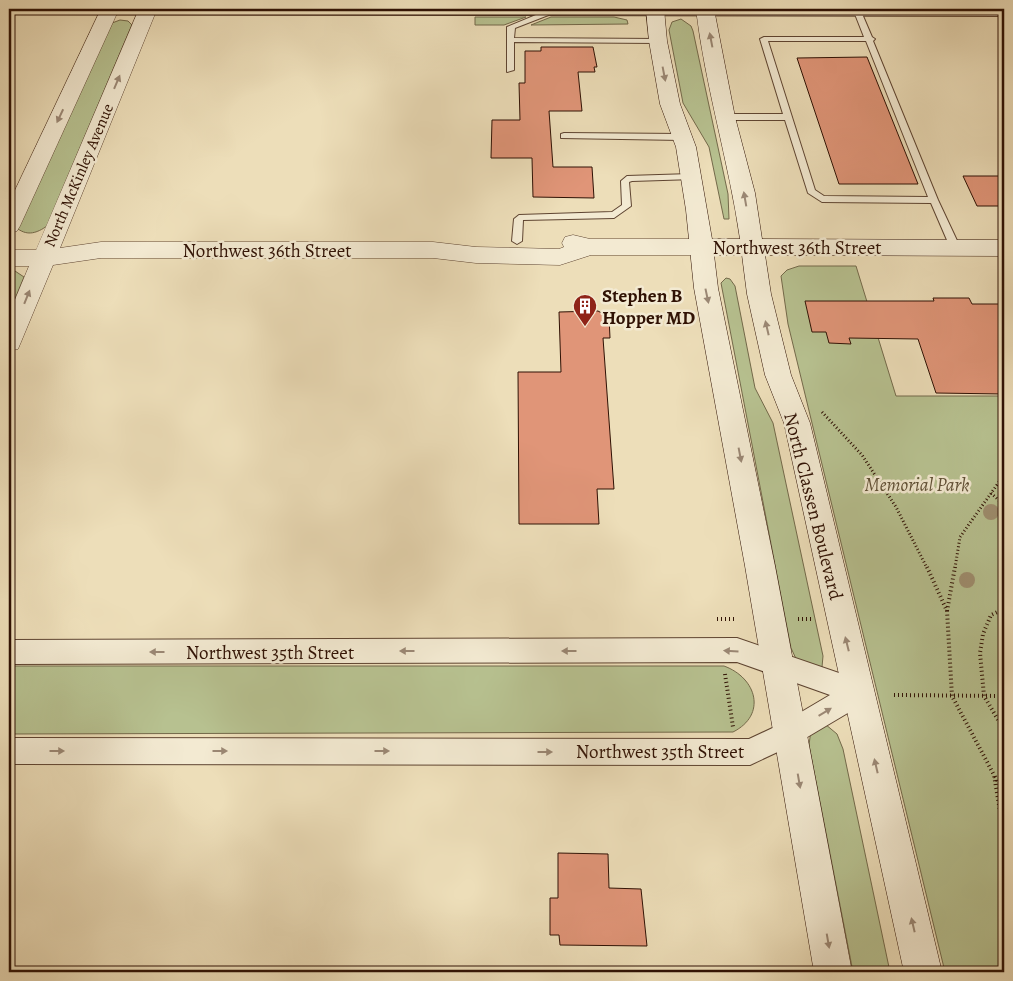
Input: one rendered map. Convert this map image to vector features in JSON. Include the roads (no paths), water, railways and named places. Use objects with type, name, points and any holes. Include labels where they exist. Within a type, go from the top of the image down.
[{"type":"main road","points":[[9,226],[110,10]]},
{"type":"main road","name":"North McKinley Avenue","points":[[9,342],[147,10]]},
{"type":"main road","points":[[656,10],[658,41],[670,104],[682,137],[691,177],[706,288],[727,388],[834,972]]},
{"type":"main road","name":"North Classen Boulevard","points":[[705,10],[726,118],[744,193],[760,294],[778,375],[797,423],[923,972]]},
{"type":"main road","name":"Northwest 36th Street","points":[[432,250],[474,243],[558,240],[590,247],[1004,248]]},
{"type":"main road","name":"Northwest 36th Street","points":[[9,242],[46,250],[432,250],[476,255],[560,258],[590,247]]},
{"type":"main road","name":"Northwest 36th Street","points":[[9,258],[46,250]]},
{"type":"street","points":[[9,10],[548,12],[858,10],[1004,12]]},
{"type":"street","name":"Northwest 35th Street","points":[[9,652],[737,650],[859,692]]},
{"type":"street","name":"Northwest 35th Street","points":[[9,750],[750,752],[790,733],[859,692]]},
{"type":"lane","points":[[858,10],[934,200],[955,247]]},
{"type":"lane","points":[[510,70],[511,27],[548,12]]},
{"type":"lane","points":[[871,39],[764,39],[811,191],[822,199],[934,200]]},
{"type":"lane","points":[[510,40],[658,41]]},
{"type":"lane","points":[[726,118],[788,117]]},
{"type":"lane","points":[[564,136],[682,137]]},
{"type":"lane","points":[[517,241],[518,219],[522,217],[614,215],[627,206],[626,182],[630,178],[691,177]]},
{"type":"place","name":"Stephen B Hopper MD","points":[[585,327]]},
{"type":"park label","name":"Memorial Park","points":[[917,484]]}]
